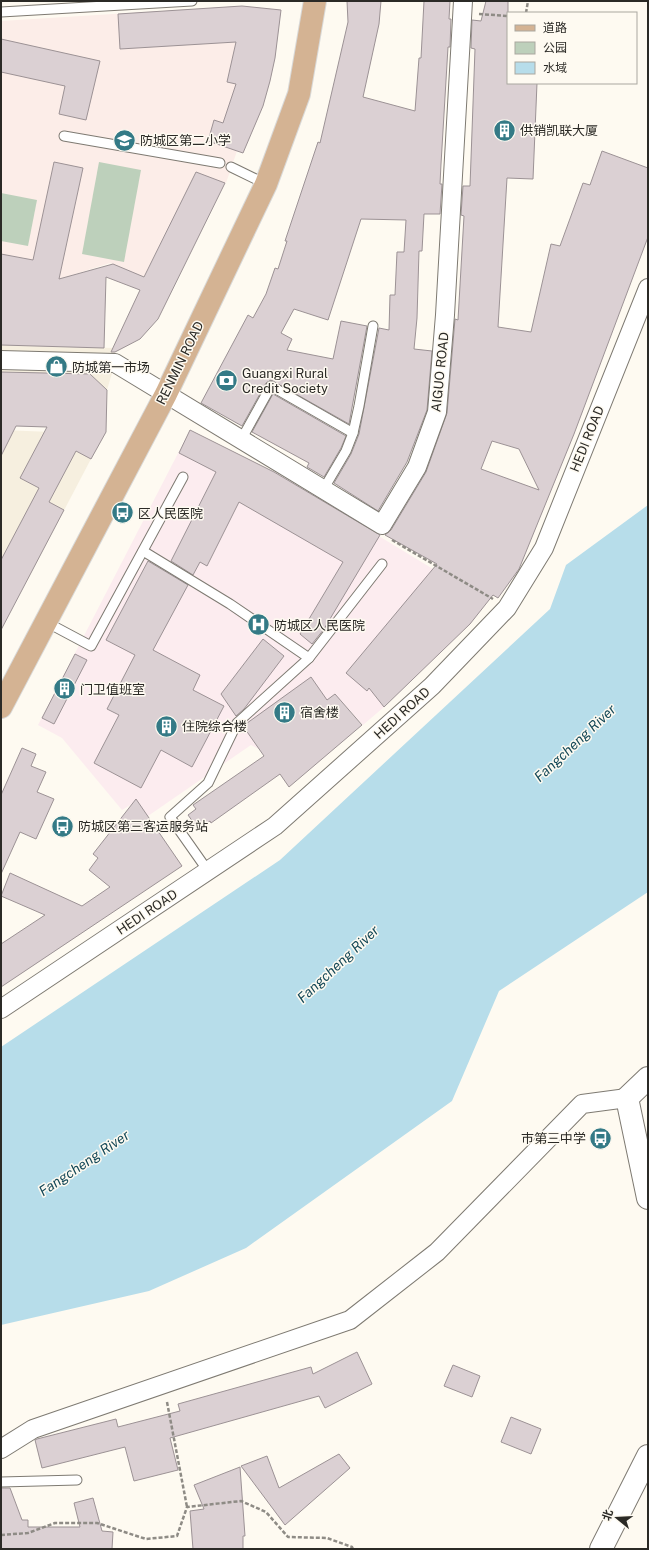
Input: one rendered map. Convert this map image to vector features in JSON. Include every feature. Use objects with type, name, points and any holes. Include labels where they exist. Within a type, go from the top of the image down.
[{"type":"main road","name":"RENMIN ROAD","points":[[2,701],[46,622],[166,394],[266,184],[299,94],[315,1]]},
{"type":"street","name":"AIGUO ROAD","points":[[382,526],[417,466],[437,412],[445,315],[462,7]]},
{"type":"street","name":"HEDI ROAD","points":[[1,1009],[275,826],[432,686],[507,608],[544,548],[648,288]]},
{"type":"street","points":[[1,360],[115,363],[382,526]]},
{"type":"street","points":[[1,1449],[33,1429],[350,1320],[437,1252],[582,1104],[627,1098],[648,1078]]},
{"type":"street","points":[[627,1098],[648,1198]]},
{"type":"street","points":[[601,1549],[648,1456]]},
{"type":"lane","points":[[1,12],[192,1]]},
{"type":"lane","points":[[64,136],[220,163]]},
{"type":"lane","points":[[231,167],[266,184]]},
{"type":"lane","points":[[323,490],[346,451],[353,433],[360,406],[373,326]]},
{"type":"lane","points":[[241,440],[271,386],[353,433]]},
{"type":"lane","points":[[46,622],[91,646],[183,477]]},
{"type":"lane","points":[[143,551],[230,604],[309,658]]},
{"type":"lane","points":[[208,871],[170,816],[208,783],[237,723],[309,658],[382,564]]},
{"type":"lane","points":[[1,1482],[77,1480]]},
{"type":"path","points":[[526,12],[528,1]]},
{"type":"path","points":[[462,7],[507,16]]},
{"type":"path","points":[[382,526],[382,535],[507,608]]},
{"type":"path","points":[[1,1535],[28,1533],[55,1523],[97,1523],[146,1540],[177,1536],[187,1507],[163,1384]]},
{"type":"path","points":[[187,1507],[241,1501],[266,1512],[288,1537],[327,1538],[353,1549]]},
{"type":"shaded area","name":"防城区第二小学","points":[[241,6],[281,10],[275,58],[263,106],[243,153],[237,151],[226,183],[196,173],[144,277],[110,263],[63,278],[62,288],[1,281],[1,21]]},
{"type":"shaded area","name":"防城第一市场","points":[[1,345],[115,348],[115,363],[107,390],[90,375],[1,372]]},
{"type":"shaded area","points":[[1,430],[104,434],[27,581],[1,567]]},
{"type":"shaded area","name":"防城区人民医院","points":[[190,430],[364,527],[433,569],[460,583],[372,691],[384,707],[363,725],[335,694],[263,751],[251,745],[148,816],[137,801],[122,810],[62,738],[38,725]]},
{"type":"green space","points":[[99,162],[141,170],[124,262],[82,254]]},
{"type":"green space","points":[[1,193],[37,200],[28,246],[1,241]]},
{"type":"water","name":"Fangcheng River","points":[[648,505],[648,892],[499,991],[452,1101],[246,1248],[149,1291],[1,1325],[1,1047],[280,860],[550,609],[566,565]]},
{"type":"building","points":[[347,1],[381,1],[379,24],[363,97],[415,111],[419,58],[421,58],[424,1],[450,1],[450,47],[448,47],[440,184],[442,184],[440,214],[424,214],[422,251],[419,251],[417,318],[414,349],[432,351],[427,410],[407,462],[378,511],[334,483],[351,454],[359,434],[379,328],[389,330],[390,295],[395,295],[397,252],[404,252],[406,220],[361,219],[328,320],[294,309],[281,333],[292,339],[287,350],[333,359],[341,321],[367,326],[349,424],[271,380],[266,383],[242,426],[201,403],[248,315],[253,318],[266,294],[275,268],[278,269],[287,241],[285,241],[318,142],[320,143],[348,22]]},
{"type":"building","points":[[486,1],[508,1],[507,84],[537,84],[533,179],[507,178],[498,327],[531,332],[551,244],[560,246],[583,183],[590,185],[602,151],[648,168],[648,237],[574,434],[519,569],[498,598],[493,595],[470,624],[384,707],[369,688],[367,691],[346,673],[437,564],[385,535],[391,530],[426,472],[447,413],[455,319],[458,320],[464,216],[461,215],[463,186],[470,186],[475,49],[471,48],[472,20],[481,21]],"holes":[[[492,441],[519,449],[539,490],[481,469]]]},
{"type":"building","points":[[242,6],[281,10],[275,58],[270,81],[263,106],[243,153],[208,141],[214,120],[223,123],[236,84],[227,82],[236,42],[120,49],[118,14]]},
{"type":"building","points":[[1,39],[100,61],[86,120],[59,114],[65,86],[1,72]]},
{"type":"building","points":[[54,162],[83,168],[59,279],[113,264],[144,277],[196,172],[225,183],[158,319],[140,339],[115,352],[111,352],[140,290],[106,277],[104,348],[1,345],[1,254],[33,260]]},
{"type":"building","points":[[1,372],[90,374],[107,390],[106,432],[91,459],[76,451],[49,502],[64,510],[1,630],[1,560],[39,488],[20,478],[47,427],[16,426],[1,456]]},
{"type":"building","points":[[273,394],[346,436],[341,448],[324,477],[307,467],[309,463],[252,432]]},
{"type":"building","points":[[190,430],[274,472],[380,535],[324,629],[312,644],[300,634],[343,562],[239,502],[207,566],[200,562],[193,575],[171,561],[216,472],[179,453]]},
{"type":"building","name":"住院综合楼","points":[[148,561],[188,585],[153,650],[200,675],[193,690],[224,706],[192,767],[161,750],[141,788],[94,763],[119,715],[107,709],[135,655],[106,640]]},
{"type":"building","points":[[263,639],[284,656],[244,709],[236,716],[221,694]]},
{"type":"building","name":"门卫值班室","points":[[75,654],[87,660],[54,724],[42,718]]},
{"type":"building","points":[[311,677],[327,700],[335,694],[362,725],[289,787],[280,774],[211,823],[210,821],[198,829],[188,815],[196,809],[193,805],[264,756],[243,726]]},
{"type":"building","points":[[22,748],[36,754],[31,766],[46,772],[37,792],[54,799],[36,839],[20,832],[1,874],[1,795]]},
{"type":"building","points":[[136,799],[182,866],[1,987],[1,944],[45,915],[1,896],[10,873],[82,906],[110,887],[89,870],[98,858],[93,854]]},
{"type":"building","points":[[357,1352],[372,1384],[325,1408],[319,1396],[170,1438],[178,1470],[134,1481],[125,1447],[42,1468],[35,1440],[37,1439],[116,1419],[118,1427],[180,1411],[178,1404],[311,1367],[313,1374]]},
{"type":"building","points":[[453,1365],[480,1376],[472,1397],[444,1386]]},
{"type":"building","points":[[511,1417],[541,1429],[531,1454],[501,1442]]},
{"type":"building","points":[[339,1454],[350,1468],[285,1525],[241,1466],[267,1456],[279,1488]]},
{"type":"building","points":[[240,1467],[245,1536],[243,1536],[243,1549],[193,1549],[190,1511],[204,1509],[194,1485]]},
{"type":"building","points":[[1,1488],[10,1488],[22,1520],[28,1520],[28,1527],[80,1527],[74,1503],[93,1498],[102,1531],[113,1532],[112,1549],[1,1549]]},
{"type":"place","name":"供销凯联大厦","points":[[504,130]]},
{"type":"place","name":"防城区第二小学","points":[[125,140]]},
{"type":"place","name":"防城第一市场","points":[[57,367]]},
{"type":"place","name":"Guangxi Rural Credit Society","points":[[226,380]]},
{"type":"place","name":"区人民医院","points":[[122,513]]},
{"type":"place","name":"防城区人民医院","points":[[258,625]]},
{"type":"place","name":"门卫值班室","points":[[64,689]]},
{"type":"place","name":"宿舍楼","points":[[284,712]]},
{"type":"place","name":"住院综合楼","points":[[166,726]]},
{"type":"place","name":"防城区第三客运服务站","points":[[63,826]]},
{"type":"place","name":"巿第三中学","points":[[601,1138]]}]
